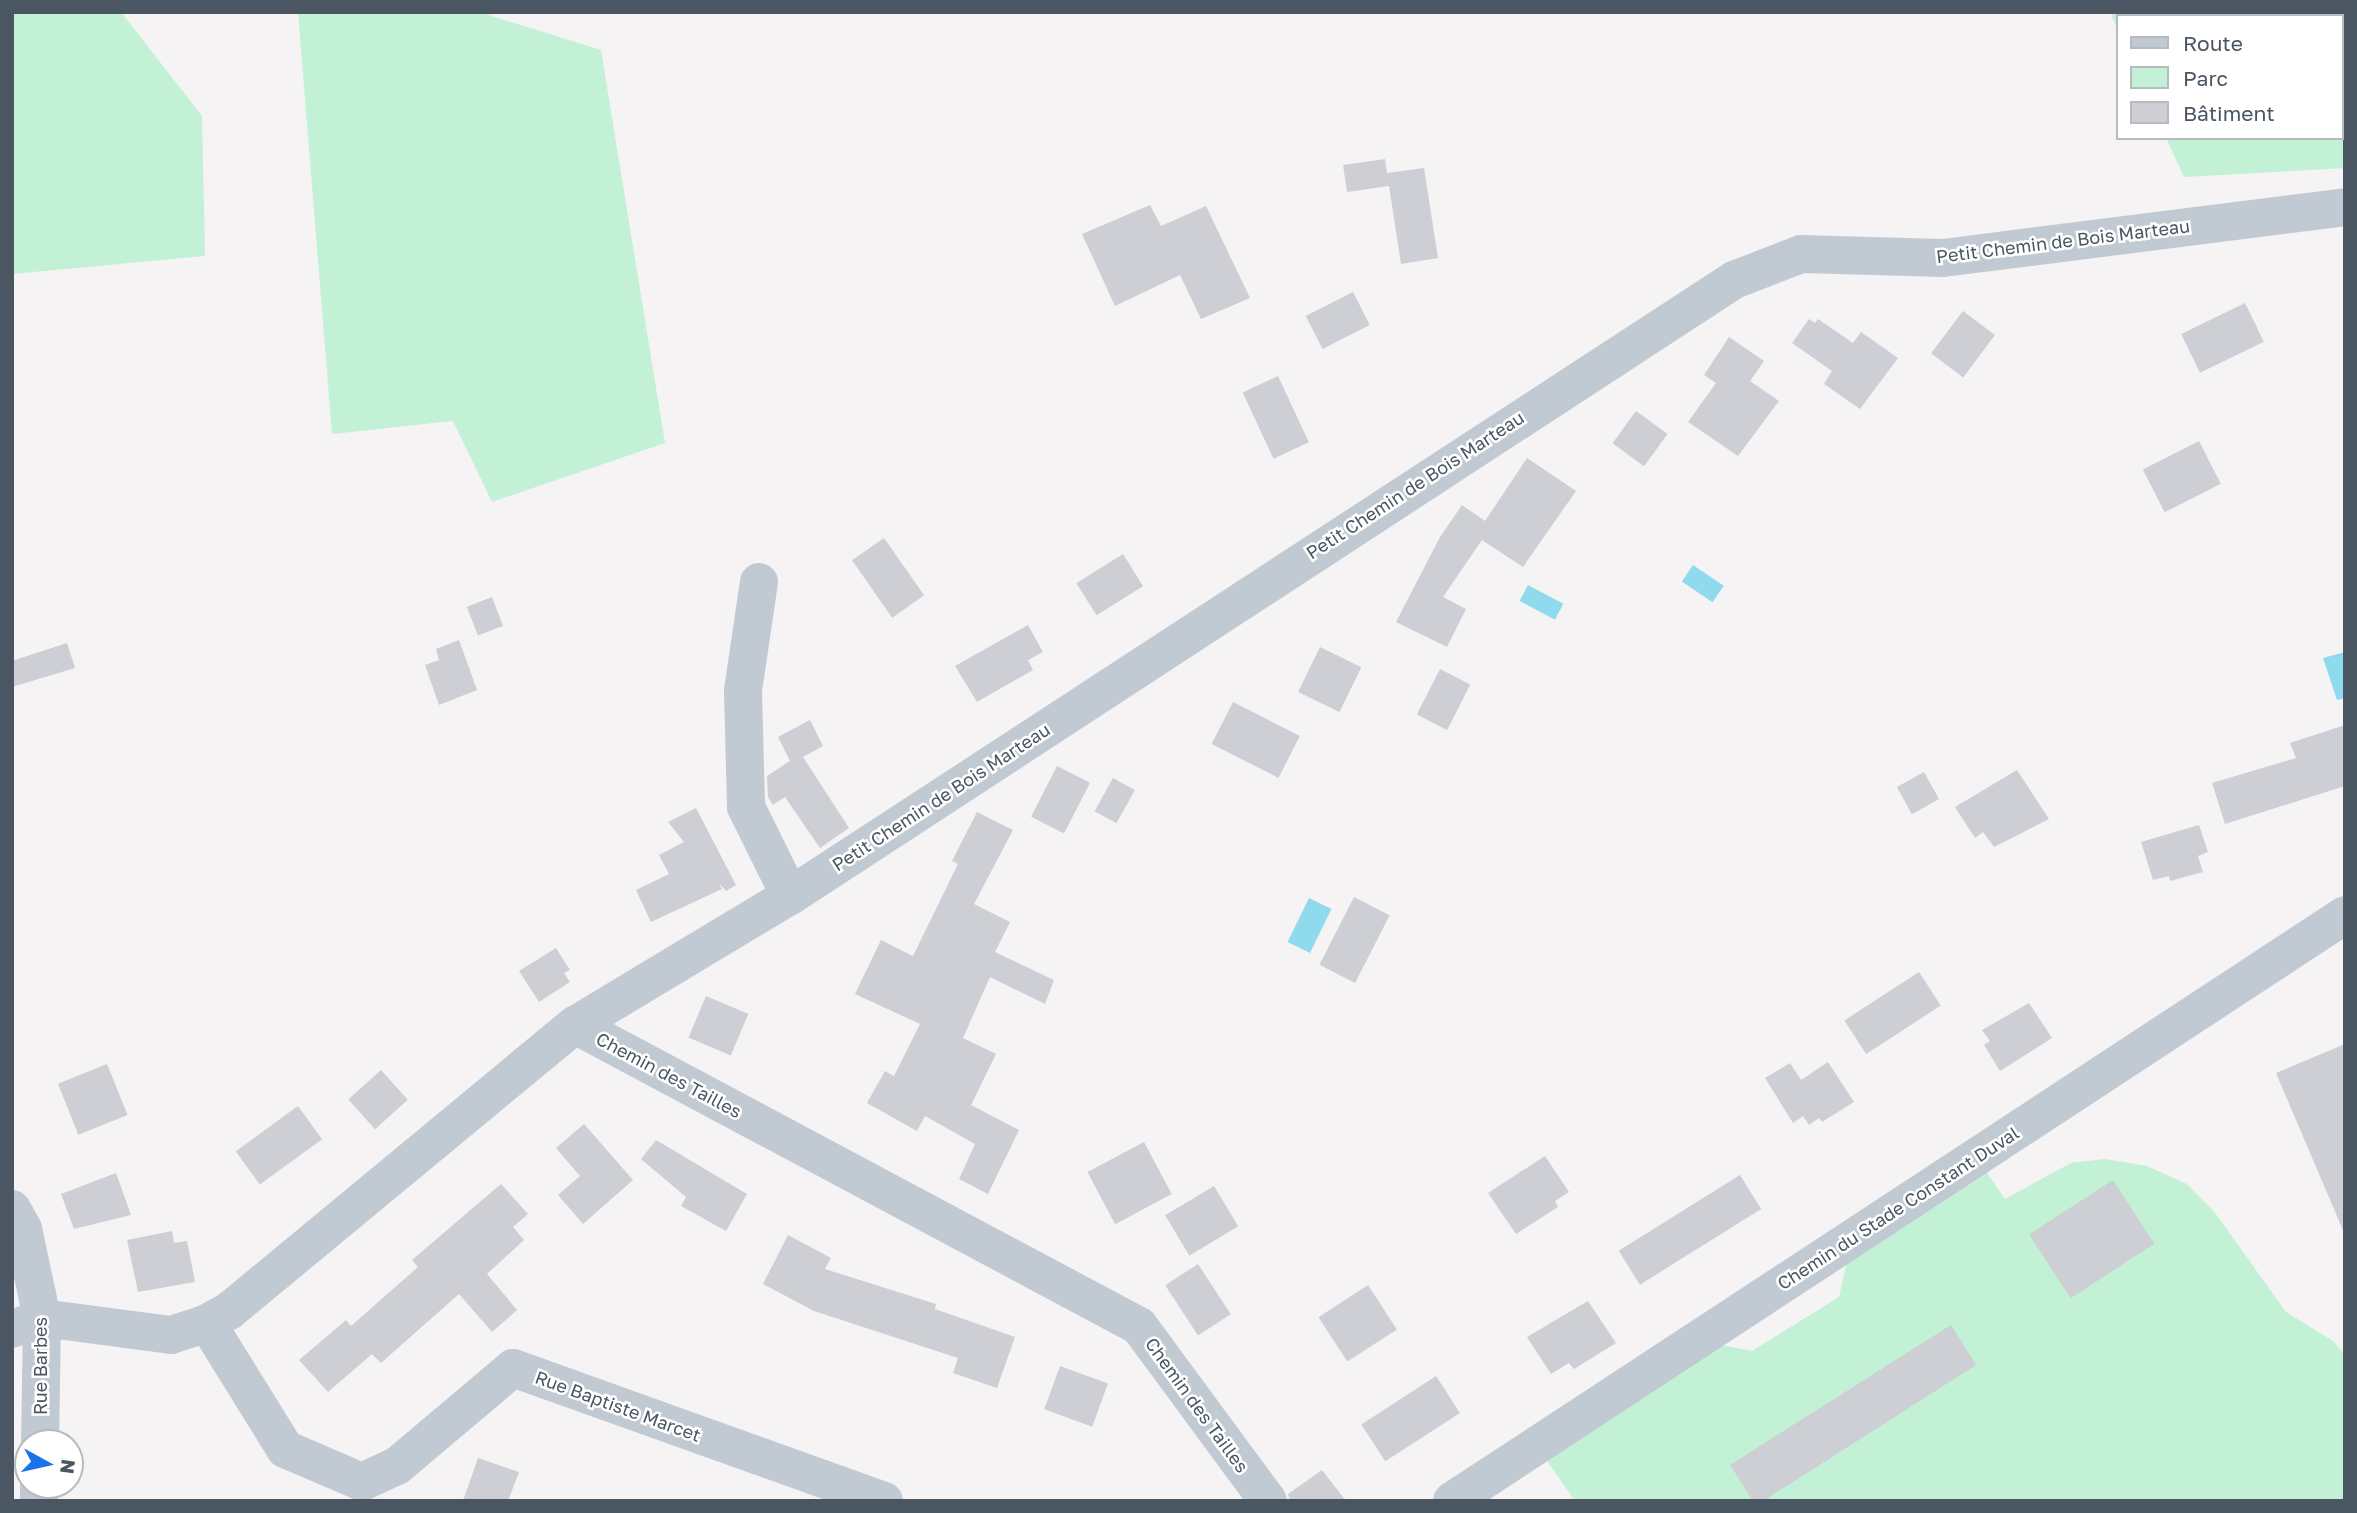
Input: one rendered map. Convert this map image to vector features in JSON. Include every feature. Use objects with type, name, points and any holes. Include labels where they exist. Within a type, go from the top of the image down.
[{"type":"street","name":"Petit Chemin de Bois Marteau","points":[[575,1025],[790,896],[1734,280],[1801,254],[1943,258],[2345,207]]},
{"type":"street","points":[[760,582],[743,691],[746,807],[790,896]]},
{"type":"street","name":"Chemin du Stade Constant Duval","points":[[1452,1501],[2345,915]]},
{"type":"street","name":"Chemin des Tailles","points":[[27,1323],[171,1335],[207,1323],[229,1311],[575,1025],[1139,1326],[1261,1497]]},
{"type":"street","name":"Rue Barbes","points":[[12,1209],[23,1229],[27,1323],[38,1429]]},
{"type":"street","name":"Rue Baptiste Marcet","points":[[207,1323],[285,1449],[362,1482],[397,1466],[513,1368],[884,1501]]},
{"type":"green space","points":[[12,12],[121,12],[202,116],[205,256],[12,274]]},
{"type":"green space","points":[[298,12],[479,12],[601,50],[665,443],[492,502],[453,421],[332,434]]},
{"type":"green space","points":[[2110,12],[2345,12],[2345,168],[2184,177],[2167,140],[2343,140],[2343,14],[2116,14],[2116,26]]},
{"type":"green space","points":[[2105,1159],[2147,1166],[2187,1184],[2216,1214],[2286,1312],[2333,1341],[2345,1355],[2345,1501],[1575,1501],[1541,1452],[1710,1343],[1752,1351],[1839,1297],[1848,1257],[1985,1170],[2005,1199],[2071,1163]]},
{"type":"water","points":[[1693,565],[1724,586],[1712,602],[1682,582]]},
{"type":"water","points":[[1528,585],[1563,604],[1555,620],[1520,601]]},
{"type":"water","points":[[2345,652],[2345,698],[2337,700],[2323,658]]},
{"type":"water","points":[[1309,898],[1331,909],[1310,953],[1288,942]]},
{"type":"building","points":[[1385,159],[1387,173],[1424,168],[1438,258],[1401,264],[1389,186],[1347,192],[1343,165]]},
{"type":"building","points":[[1150,205],[1161,226],[1206,206],[1250,298],[1201,319],[1180,275],[1115,306],[1082,234]]},
{"type":"building","points":[[1353,292],[1370,325],[1323,349],[1306,316]]},
{"type":"building","points":[[2245,303],[2264,342],[2200,373],[2181,334]]},
{"type":"building","points":[[1963,311],[1995,335],[1963,377],[1931,353]]},
{"type":"building","points":[[1809,319],[1815,323],[1818,319],[1853,343],[1861,332],[1898,358],[1860,409],[1824,384],[1832,371],[1792,343]]},
{"type":"building","points":[[1729,337],[1764,361],[1750,381],[1779,401],[1738,456],[1688,422],[1716,383],[1704,375]]},
{"type":"building","points":[[1278,376],[1309,442],[1274,459],[1243,392]]},
{"type":"building","points":[[1636,411],[1668,434],[1644,466],[1612,443]]},
{"type":"building","points":[[2199,441],[2221,484],[2165,512],[2143,470]]},
{"type":"building","points":[[1527,458],[1576,491],[1523,567],[1482,540],[1443,597],[1466,609],[1447,647],[1396,622],[1440,537],[1462,505],[1485,521]]},
{"type":"building","points":[[884,538],[924,595],[892,618],[852,560]]},
{"type":"building","points":[[1123,554],[1143,586],[1096,615],[1076,583]]},
{"type":"building","points":[[492,597],[503,626],[478,636],[467,607]]},
{"type":"building","points":[[1028,625],[1043,652],[1028,660],[1033,670],[977,702],[955,666]]},
{"type":"building","points":[[459,640],[477,690],[439,705],[425,665],[439,660],[436,649]]},
{"type":"building","points":[[67,643],[75,668],[12,687],[12,661]]},
{"type":"building","points":[[1320,647],[1361,667],[1339,712],[1298,692]]},
{"type":"building","points":[[1440,669],[1470,684],[1447,730],[1417,714]]},
{"type":"building","points":[[1233,702],[1300,736],[1278,778],[1212,744]]},
{"type":"building","points":[[810,720],[823,746],[803,757],[849,828],[820,848],[785,797],[773,805],[768,797],[767,776],[790,761],[778,737]]},
{"type":"building","points":[[2345,725],[2345,786],[2225,824],[2212,783],[2296,758],[2290,743]]},
{"type":"building","points":[[1057,766],[1090,783],[1064,834],[1031,817]]},
{"type":"building","points":[[2017,770],[2049,819],[1994,847],[1983,832],[1975,838],[1955,807]]},
{"type":"building","points":[[1924,772],[1939,799],[1912,814],[1897,787]]},
{"type":"building","points":[[1113,778],[1135,790],[1116,823],[1095,811]]},
{"type":"building","points":[[696,808],[736,885],[726,891],[719,883],[722,889],[651,922],[636,890],[669,874],[659,855],[684,842],[668,822]]},
{"type":"building","points":[[977,812],[1013,830],[974,904],[1010,922],[995,952],[1054,980],[1045,1004],[990,977],[963,1038],[996,1054],[971,1105],[1019,1130],[988,1194],[959,1179],[975,1144],[925,1116],[917,1131],[867,1103],[885,1071],[894,1076],[920,1024],[855,994],[881,940],[913,956],[958,864],[952,861]]},
{"type":"building","points":[[2199,825],[2208,852],[2198,856],[2203,872],[2170,881],[2169,876],[2153,880],[2141,842]]},
{"type":"building","points":[[1354,897],[1390,915],[1355,983],[1319,965]]},
{"type":"building","points":[[556,948],[570,970],[564,973],[570,982],[539,1002],[519,971]]},
{"type":"building","points":[[1919,972],[1941,1006],[1866,1054],[1844,1020]]},
{"type":"building","points":[[706,996],[748,1014],[731,1055],[688,1037]]},
{"type":"building","points":[[2029,1003],[2052,1038],[2000,1071],[1984,1045],[1990,1041],[1982,1030]]},
{"type":"building","points":[[2345,1044],[2345,1235],[2276,1073]]},
{"type":"building","points":[[1828,1062],[1854,1102],[1822,1122],[1819,1118],[1809,1125],[1803,1116],[1793,1123],[1765,1078],[1790,1063],[1801,1080]]},
{"type":"building","points":[[107,1064],[128,1115],[78,1135],[58,1084]]},
{"type":"building","points":[[381,1070],[408,1100],[375,1129],[348,1099]]},
{"type":"building","points":[[298,1106],[322,1139],[260,1184],[236,1151]]},
{"type":"building","points":[[584,1124],[633,1180],[583,1224],[558,1195],[580,1176],[556,1148]]},
{"type":"building","points":[[656,1140],[747,1194],[726,1231],[681,1206],[686,1197],[641,1159]]},
{"type":"building","points":[[1144,1142],[1172,1194],[1115,1224],[1087,1172]]},
{"type":"building","points":[[1545,1156],[1569,1192],[1555,1201],[1558,1207],[1516,1234],[1488,1193]]},
{"type":"building","points":[[116,1173],[131,1215],[74,1229],[61,1194]]},
{"type":"building","points":[[1740,1175],[1761,1209],[1640,1285],[1619,1251]]},
{"type":"building","points":[[2113,1180],[2154,1244],[2071,1298],[2029,1234]]},
{"type":"building","points":[[501,1184],[528,1214],[513,1227],[524,1240],[487,1274],[517,1310],[492,1332],[459,1294],[381,1363],[372,1354],[328,1392],[299,1360],[346,1320],[351,1326],[418,1267],[412,1260]]},
{"type":"building","points":[[1214,1186],[1238,1226],[1189,1256],[1165,1215]]},
{"type":"building","points":[[172,1231],[174,1243],[187,1241],[195,1282],[138,1292],[127,1240]]},
{"type":"building","points":[[788,1235],[831,1258],[825,1269],[936,1304],[935,1309],[1015,1337],[997,1388],[953,1373],[958,1358],[814,1311],[763,1284]]},
{"type":"building","points":[[1198,1264],[1231,1314],[1198,1336],[1165,1285]]},
{"type":"building","points":[[1368,1285],[1397,1329],[1347,1362],[1319,1317]]},
{"type":"building","points":[[1588,1301],[1616,1343],[1574,1369],[1569,1363],[1551,1374],[1527,1337]]},
{"type":"building","points":[[1951,1325],[1976,1365],[1763,1501],[1753,1501],[1730,1465]]},
{"type":"building","points":[[1060,1366],[1108,1383],[1092,1427],[1044,1409]]},
{"type":"building","points":[[1436,1376],[1460,1413],[1385,1461],[1361,1424]]},
{"type":"building","points":[[478,1458],[519,1472],[508,1501],[463,1501]]},
{"type":"building","points":[[1322,1470],[1346,1501],[1290,1501],[1288,1494]]}]
